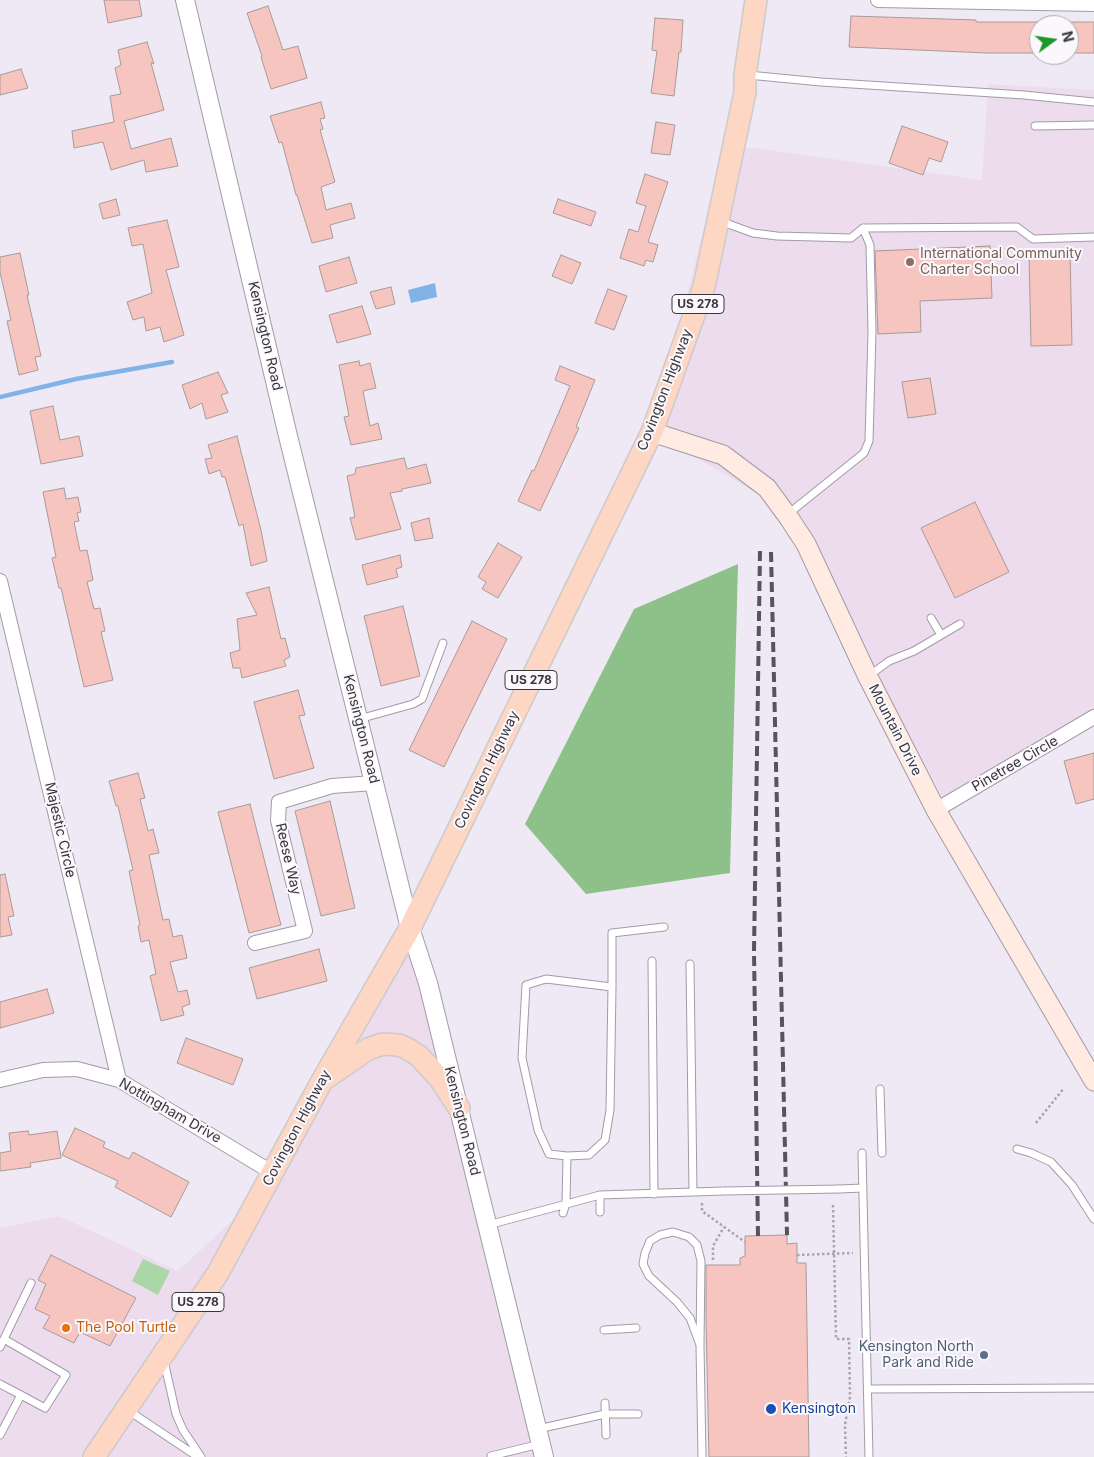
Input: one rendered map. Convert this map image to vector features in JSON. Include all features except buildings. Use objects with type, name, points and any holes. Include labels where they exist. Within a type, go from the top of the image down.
[{"type":"main road","name":"Covington Highway","points":[[94,1457],[218,1273],[322,1081],[410,928],[652,432],[704,287],[745,92],[745,75],[756,0]]},
{"type":"main road","name":"Mountain Drive","points":[[652,432],[723,455],[767,488],[787,515],[806,544],[868,677],[936,810],[1094,1081]]},
{"type":"main road","points":[[322,1081],[368,1050],[382,1044],[399,1045],[419,1056],[440,1079],[459,1108]]},
{"type":"street","name":"Kensington Road","points":[[185,0],[288,436],[410,928],[428,983],[540,1443]]},
{"type":"street","points":[[878,0],[1094,4]]},
{"type":"street","name":"Majestic Circle","points":[[0,581],[119,1080]]},
{"type":"street","name":"Pinetree Circle","points":[[936,810],[1094,717]]},
{"type":"street","name":"Reese Way","points":[[255,943],[305,931],[278,820],[279,802],[332,786],[374,783]]},
{"type":"street","name":"Nottingham Drive","points":[[0,1080],[42,1070],[76,1069],[119,1080],[273,1173]]},
{"type":"lane","points":[[745,75],[821,82],[1024,94],[1094,102]]},
{"type":"lane","points":[[1035,126],[1094,125]]},
{"type":"lane","points":[[718,220],[753,233],[777,236],[851,238],[863,228],[1017,227],[1033,239],[1094,237]]},
{"type":"lane","points":[[787,515],[864,453],[868,442],[871,360],[870,245],[863,228]]},
{"type":"lane","points":[[931,618],[941,635]]},
{"type":"lane","points":[[868,677],[889,661],[914,651],[960,624]]},
{"type":"lane","points":[[359,720],[412,704],[422,699],[443,643]]},
{"type":"lane","points":[[612,988],[546,979],[526,985],[522,1058],[538,1130],[549,1154],[568,1156],[590,1155],[605,1140],[610,1110],[612,988],[612,933],[664,927]]},
{"type":"lane","points":[[652,962],[654,1194]]},
{"type":"lane","points":[[690,964],[692,1192]]},
{"type":"lane","points":[[880,1088],[882,1153]]},
{"type":"lane","points":[[1017,1149],[1051,1162],[1072,1185],[1094,1220]]},
{"type":"lane","points":[[862,1153],[869,1457]]},
{"type":"lane","points":[[563,1213],[566,1202],[568,1156]]},
{"type":"lane","points":[[488,1225],[566,1202],[600,1195],[863,1188]]},
{"type":"lane","points":[[600,1195],[600,1212]]},
{"type":"lane","points":[[700,1345],[690,1318],[678,1302],[649,1276],[644,1264],[645,1252],[650,1241],[660,1235],[673,1232],[689,1237],[697,1245],[701,1261],[702,1457]]},
{"type":"lane","points":[[0,1384],[46,1408],[66,1374],[2,1343],[31,1283]]},
{"type":"lane","points":[[604,1330],[636,1328]]},
{"type":"lane","points":[[162,1355],[176,1414],[182,1430],[199,1457]]},
{"type":"lane","points":[[868,1389],[1094,1388]]},
{"type":"lane","points":[[0,1435],[21,1396]]},
{"type":"lane","points":[[605,1403],[606,1435]]},
{"type":"lane","points":[[126,1409],[199,1457]]},
{"type":"lane","points":[[491,1456],[540,1443],[606,1414],[638,1414]]},
{"type":"path","points":[[1036,1123],[1064,1088]]},
{"type":"path","points":[[702,1192],[702,1211],[745,1242]]},
{"type":"path","points":[[833,1205],[836,1339],[849,1339],[850,1397],[845,1425],[846,1457]]},
{"type":"path","points":[[713,1265],[713,1246],[724,1227]]},
{"type":"path","points":[[797,1255],[864,1253]]},
{"type":"shaded area","points":[[988,84],[1094,90],[1094,719],[949,809],[787,511],[652,432],[724,149],[754,148],[982,180]]},
{"type":"shaded area","points":[[410,928],[551,1457],[0,1457],[0,1228],[59,1216],[178,1271],[279,1177]]},
{"type":"green space","points":[[738,564],[730,873],[586,894],[525,824],[634,609]]},
{"type":"green space","points":[[143,1259],[170,1271],[158,1295],[132,1281]]},
{"type":"water","points":[[435,283],[437,297],[411,303],[408,290]]},
{"type":"waterway","points":[[0,397],[76,379],[172,362]]},
{"type":"railway","points":[[758,1236],[754,951],[760,551]]},
{"type":"railway","points":[[771,552],[787,1235]]},
{"type":"place","name":"International Community Charter School","points":[[910,262]]},
{"type":"place","name":"The Pool Turtle","points":[[66,1328]]},
{"type":"place","name":"Kensington North Park and Ride","points":[[984,1355]]},
{"type":"place","name":"Kensington","points":[[771,1409]]}]
